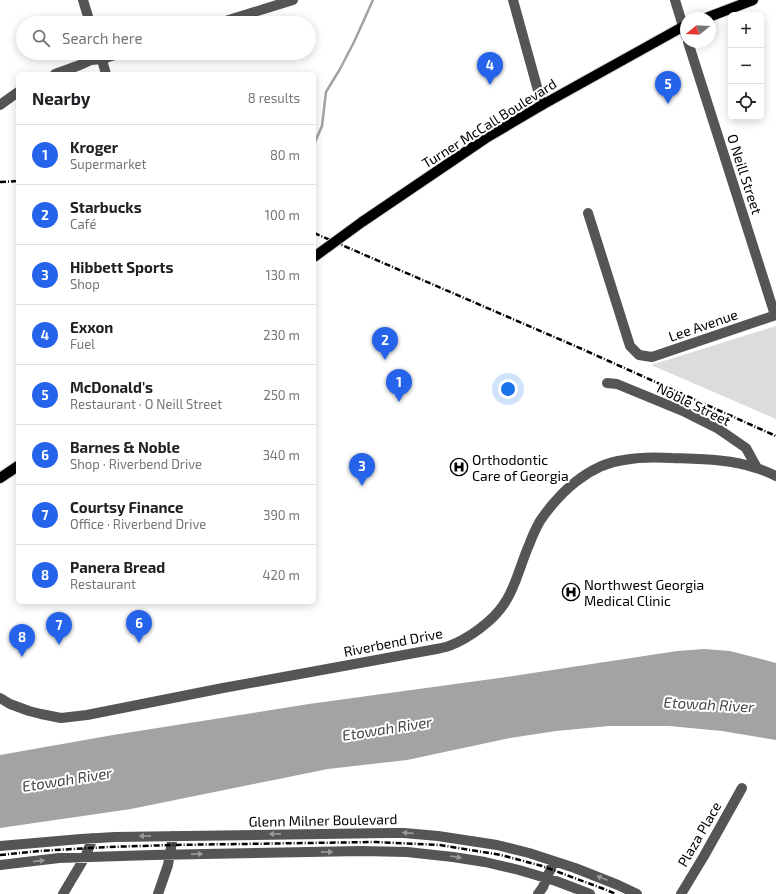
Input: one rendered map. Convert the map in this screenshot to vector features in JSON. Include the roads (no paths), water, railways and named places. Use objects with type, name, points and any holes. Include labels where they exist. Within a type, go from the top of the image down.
[{"type":"main road","points":[[716,14],[753,0]]},
{"type":"main road","name":"Turner McCall Boulevard","points":[[316,256],[362,222],[486,138],[542,105],[680,32]]},
{"type":"main road","points":[[0,478],[16,467]]},
{"type":"street","points":[[83,0],[88,16]]},
{"type":"street","points":[[242,16],[293,0]]},
{"type":"street","points":[[513,0],[542,105]]},
{"type":"street","points":[[675,0],[680,14]]},
{"type":"street","name":"O Neill Street","points":[[690,48],[776,315]]},
{"type":"street","points":[[61,72],[91,60]]},
{"type":"street","points":[[102,60],[105,72]]},
{"type":"street","points":[[0,105],[16,93]]},
{"type":"street","name":"Lee Avenue","points":[[588,213],[630,346],[639,355],[652,357],[776,315]]},
{"type":"street","name":"Noble Street","points":[[607,383],[617,384],[685,412],[717,428],[746,448],[757,468]]},
{"type":"street","name":"Riverbend Drive","points":[[0,698],[10,704],[28,711],[61,718],[87,715],[449,646],[466,638],[488,622],[504,604],[516,582],[528,547],[540,522],[561,494],[576,481],[592,471],[607,464],[623,460],[664,457],[732,462],[757,468],[776,476]]},
{"type":"street","name":"Plaza Place","points":[[681,894],[742,788]]},
{"type":"street","name":"Glenn Milner Boulevard","points":[[0,846],[93,838],[404,833],[438,836],[497,845],[529,853],[589,873],[637,894]]},
{"type":"street","points":[[158,894],[168,865],[173,836]]},
{"type":"street","points":[[62,894],[85,857],[93,838]]},
{"type":"street","points":[[0,865],[59,858],[170,854],[362,851],[407,852],[453,856],[485,862],[547,878],[590,894]]},
{"type":"street","points":[[538,894],[554,861]]},
{"type":"water","name":"Etowah River","points":[[704,649],[730,651],[776,663],[776,740],[722,731],[669,726],[609,726],[556,731],[510,738],[407,760],[328,769],[131,809],[0,828],[0,755],[113,735],[309,704],[513,676],[677,651]]},
{"type":"waterway","points":[[316,140],[322,126],[326,92],[354,42],[373,0]]},
{"type":"railway","points":[[0,182],[16,181]]},
{"type":"railway","points":[[316,234],[582,349],[776,436]]},
{"type":"railway","points":[[0,855],[39,851],[172,845],[376,842],[440,845],[501,855],[542,866],[616,894]]},
{"type":"place","name":"Exxon","points":[[490,85]]},
{"type":"place","name":"McDonald's","points":[[668,104]]},
{"type":"place","name":"Starbucks","points":[[385,360]]},
{"type":"place","name":"Kroger","points":[[399,402]]},
{"type":"place","name":"Orthodontic Care of Georgia","points":[[459,467]]},
{"type":"place","name":"Hibbett Sports","points":[[362,486]]},
{"type":"place","name":"Northwest Georgia Medical Clinic","points":[[571,592]]},
{"type":"place","name":"Barnes & Noble","points":[[139,643]]},
{"type":"place","name":"Courtsy Finance","points":[[59,645]]},
{"type":"place","name":"Panera Bread","points":[[22,657]]}]
